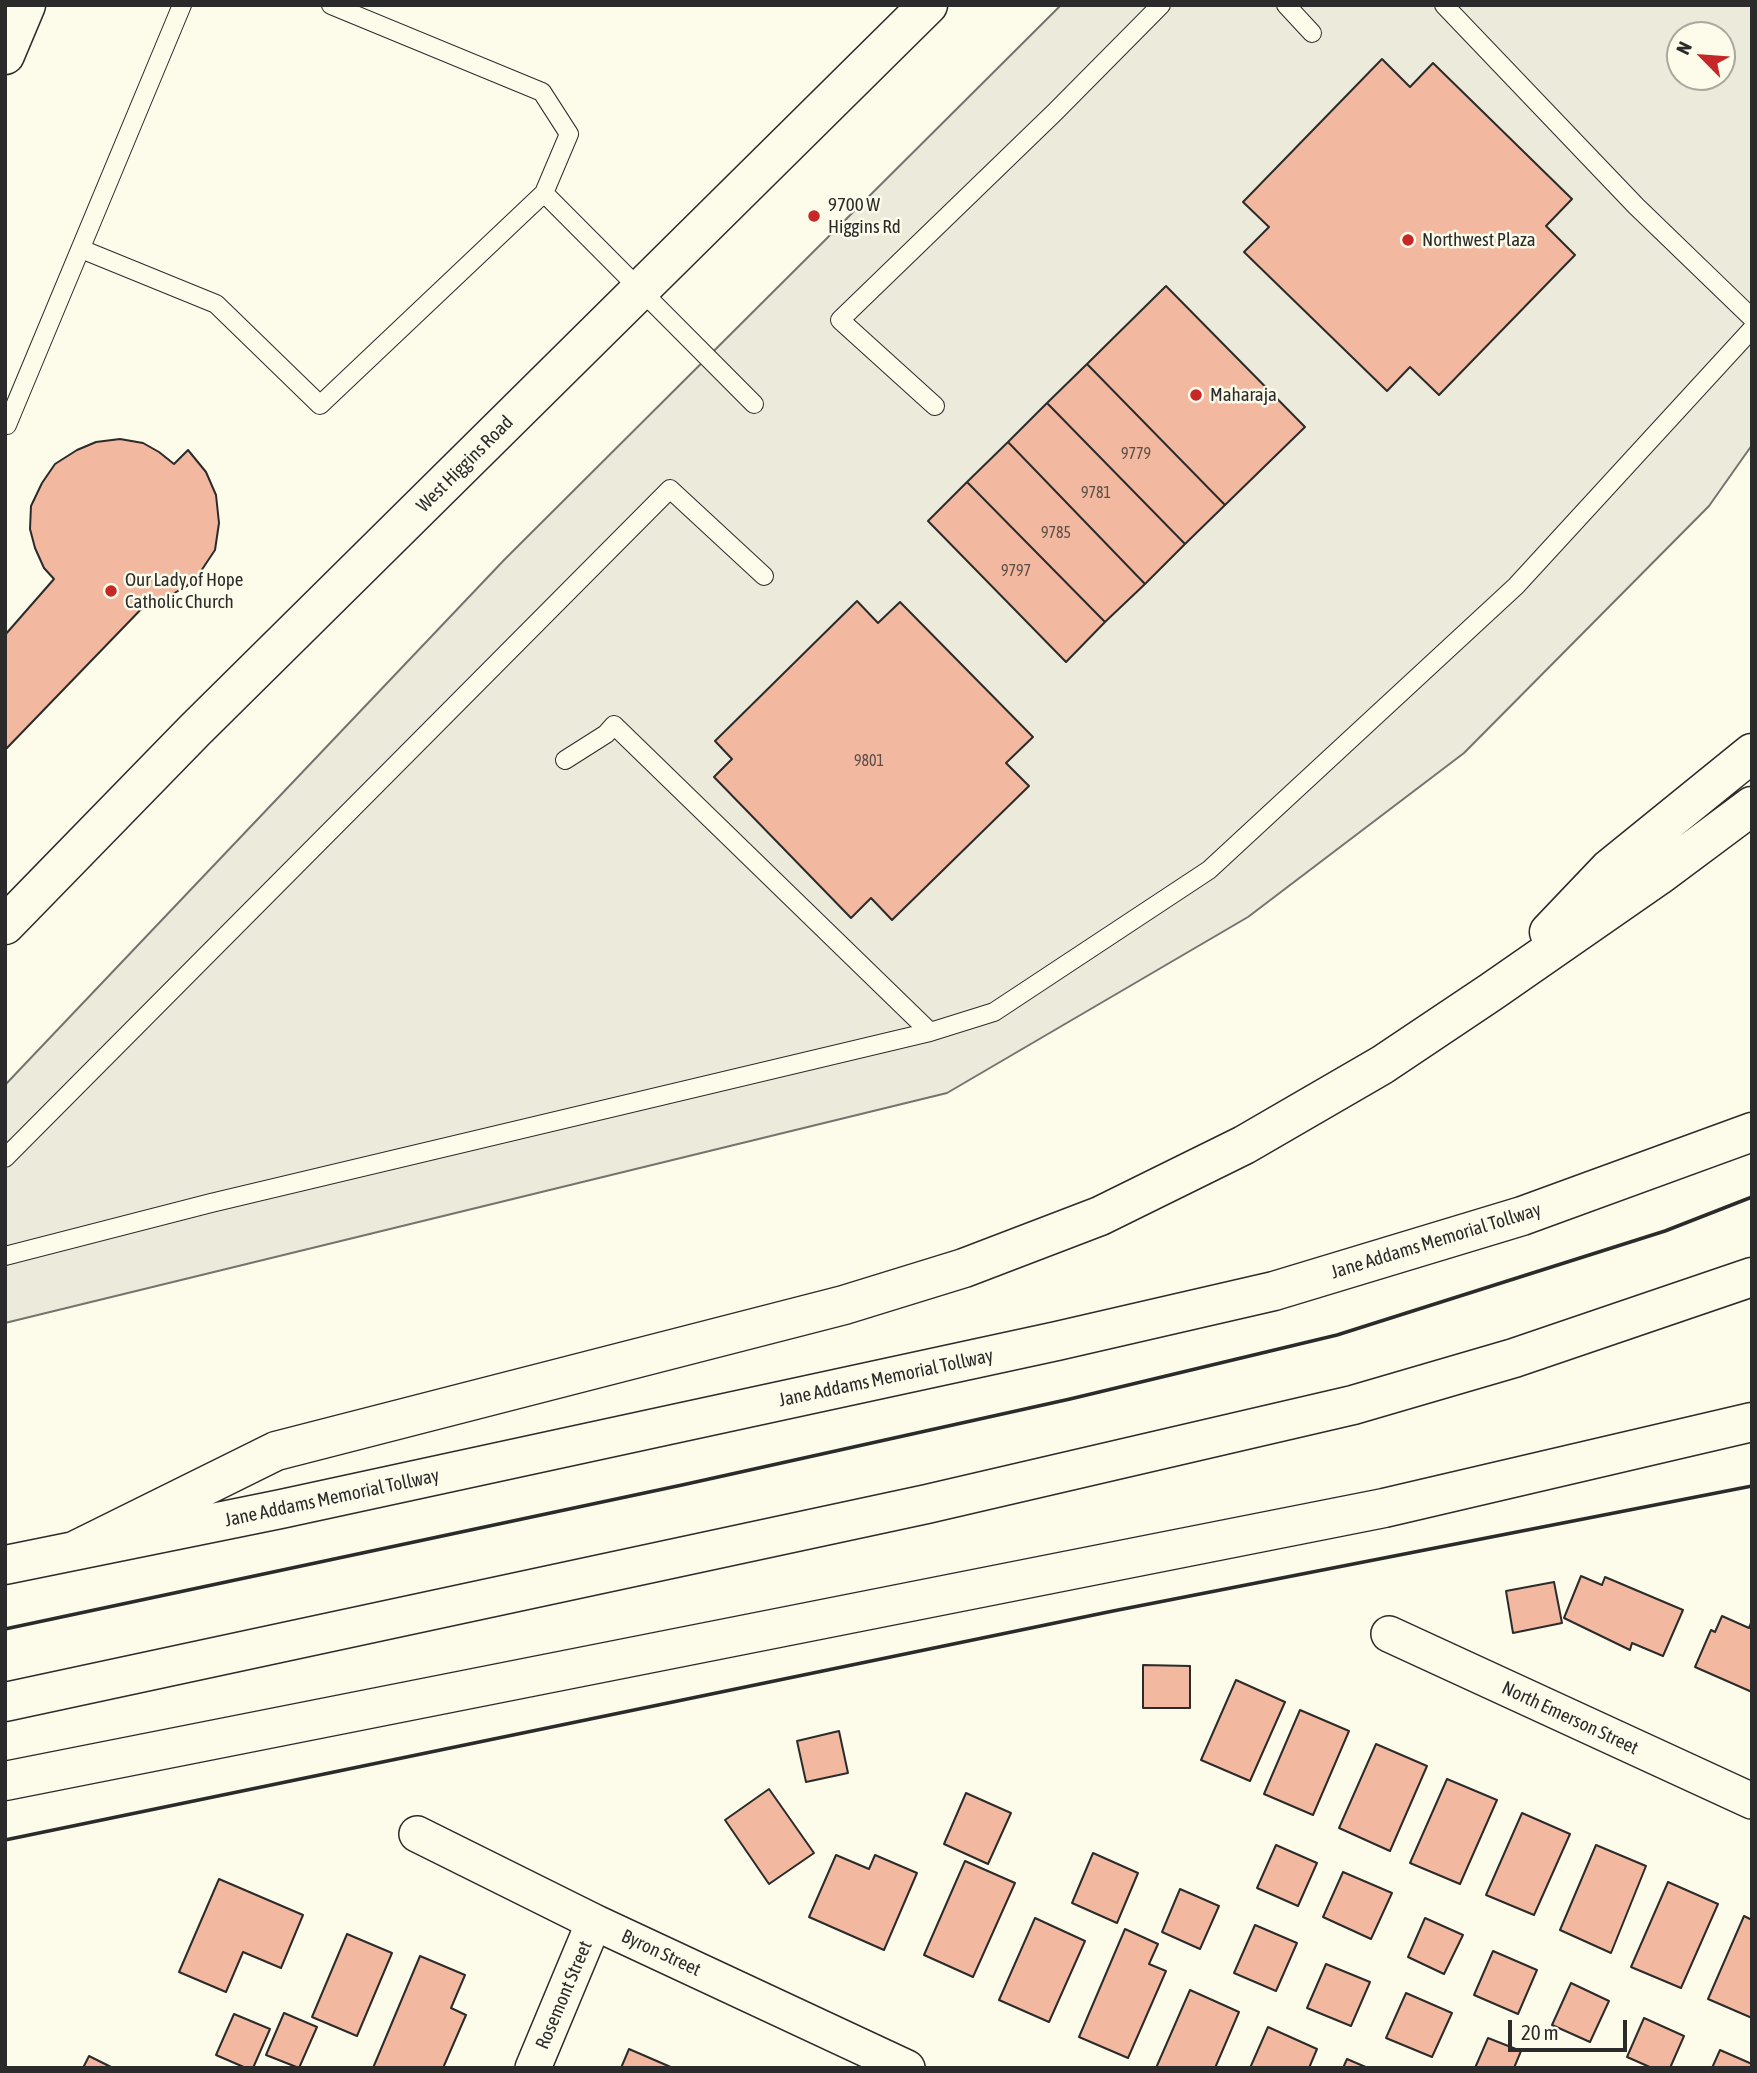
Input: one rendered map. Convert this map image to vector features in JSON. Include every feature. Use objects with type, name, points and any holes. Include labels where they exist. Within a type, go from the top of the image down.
[{"type":"main road","points":[[5,55],[26,5]]},
{"type":"main road","name":"West Higgins Road","points":[[5,925],[195,730],[928,5]]},
{"type":"main road","points":[[1491,992],[1609,869],[1752,753]]},
{"type":"main road","points":[[74,1551],[276,1451],[844,1305],[964,1268],[1100,1216],[1244,1145],[1382,1065],[1658,876],[1752,806]]},
{"type":"main road","name":"Jane Addams Memorial Tollway","points":[[5,1565],[431,1477],[1274,1291],[1522,1216],[1752,1132]]},
{"type":"main road","points":[[5,1702],[927,1504],[1353,1405],[1514,1358],[1752,1277]]},
{"type":"main road","points":[[5,1781],[1384,1508],[1752,1422]]},
{"type":"street","name":"North Emerson Street","points":[[1389,1634],[1752,1801]]},
{"type":"street","name":"Byron Street","points":[[417,1834],[594,1922],[907,2068]]},
{"type":"street","name":"Rosemont Street","points":[[533,2068],[594,1922]]},
{"type":"lane","points":[[5,425],[182,5]]},
{"type":"lane","points":[[80,249],[216,304],[320,405],[544,193],[569,134],[541,92],[331,5]]},
{"type":"lane","points":[[935,406],[840,320],[1036,131],[1161,5]]},
{"type":"lane","points":[[1286,5],[1312,33]]},
{"type":"lane","points":[[1444,5],[1636,206],[1752,318]]},
{"type":"lane","points":[[544,193],[754,404]]},
{"type":"lane","points":[[5,1256],[211,1203],[930,1032],[994,1012],[1209,870],[1516,586],[1752,329]]},
{"type":"lane","points":[[5,1158],[670,489],[764,576]]},
{"type":"lane","points":[[565,760],[606,734],[614,725],[930,1032]]},
{"type":"shaded area","points":[[1061,5],[1752,5],[1752,445],[1709,506],[1464,753],[1248,917],[947,1093],[5,1323],[5,1085],[505,559]]},
{"type":"building","name":"Northwest Plaza","points":[[1382,59],[1410,87],[1433,63],[1572,199],[1546,226],[1575,255],[1439,395],[1410,367],[1387,391],[1244,252],[1269,227],[1243,202]]},
{"type":"building","name":"Maharaja","points":[[1166,286],[1305,427],[1225,505],[1087,364]]},
{"type":"building","points":[[1087,364],[1225,505],[1185,544],[1047,403]]},
{"type":"building","points":[[1047,403],[1185,544],[1145,584],[1008,442]]},
{"type":"building","name":"Our Lady of Hope Catholic Church","points":[[120,439],[143,443],[174,464],[188,450],[206,472],[216,495],[219,523],[215,550],[187,586],[169,596],[149,601],[5,750],[5,635],[54,579],[44,568],[35,548],[30,529],[31,506],[55,464],[96,442]]},
{"type":"building","points":[[1008,442],[1145,584],[1105,622],[967,482]]},
{"type":"building","points":[[967,482],[1105,622],[1066,662],[928,521]]},
{"type":"building","points":[[857,601],[878,623],[900,602],[1033,737],[1006,763],[1029,786],[892,920],[871,898],[851,918],[714,777],[732,759],[715,741]]},
{"type":"building","points":[[1581,1576],[1602,1585],[1605,1577],[1683,1610],[1663,1656],[1632,1643],[1630,1650],[1564,1618]]},
{"type":"building","points":[[1554,1582],[1562,1623],[1513,1633],[1506,1591]]},
{"type":"building","points":[[1722,1616],[1749,1628],[1752,1620],[1752,1692],[1695,1667],[1711,1630],[1715,1632]]},
{"type":"building","points":[[1143,1665],[1190,1666],[1190,1708],[1143,1708]]},
{"type":"building","points":[[1236,1680],[1285,1702],[1250,1781],[1201,1760]]},
{"type":"building","points":[[1300,1710],[1349,1731],[1313,1815],[1264,1794]]},
{"type":"building","points":[[839,1731],[848,1773],[806,1782],[797,1741]]},
{"type":"building","points":[[1376,1744],[1427,1766],[1390,1851],[1339,1828]]},
{"type":"building","points":[[1447,1779],[1497,1800],[1460,1884],[1410,1863]]},
{"type":"building","points":[[769,1789],[814,1853],[769,1884],[725,1820]]},
{"type":"building","points":[[966,1793],[1011,1813],[988,1864],[944,1844]]},
{"type":"building","points":[[1522,1813],[1570,1834],[1534,1915],[1486,1895]]},
{"type":"building","points":[[1276,1845],[1317,1863],[1298,1906],[1257,1888]]},
{"type":"building","points":[[1596,1845],[1646,1866],[1611,1953],[1560,1930]]},
{"type":"building","points":[[1093,1853],[1138,1873],[1117,1923],[1072,1903]]},
{"type":"building","points":[[836,1855],[869,1869],[875,1855],[917,1873],[884,1950],[809,1917]]},
{"type":"building","points":[[965,1861],[1015,1883],[973,1977],[924,1955]]},
{"type":"building","points":[[1343,1872],[1392,1893],[1371,1939],[1323,1917]]},
{"type":"building","points":[[219,1879],[303,1915],[281,1968],[243,1952],[226,1992],[179,1972]]},
{"type":"building","points":[[1668,1882],[1718,1904],[1681,1988],[1631,1967]]},
{"type":"building","points":[[1180,1889],[1219,1906],[1200,1949],[1162,1932]]},
{"type":"building","points":[[1744,1916],[1752,1920],[1752,2018],[1708,1999]]},
{"type":"building","points":[[1035,1918],[1085,1941],[1049,2022],[999,2000]]},
{"type":"building","points":[[1425,1918],[1463,1935],[1444,1974],[1408,1957]]},
{"type":"building","points":[[1255,1925],[1297,1943],[1276,1991],[1234,1973]]},
{"type":"building","points":[[1125,1929],[1158,1944],[1149,1964],[1166,1971],[1128,2058],[1079,2037]]},
{"type":"building","points":[[347,1934],[392,1953],[357,2036],[312,2017]]},
{"type":"building","points":[[1493,1951],[1537,1970],[1518,2014],[1474,1995]]},
{"type":"building","points":[[420,1956],[465,1975],[451,2008],[466,2015],[443,2068],[373,2068]]},
{"type":"building","points":[[1326,1964],[1370,1982],[1351,2026],[1307,2008]]},
{"type":"building","points":[[1571,1983],[1609,2001],[1590,2042],[1552,2025]]},
{"type":"building","points":[[1190,1990],[1239,2012],[1215,2068],[1156,2068]]},
{"type":"building","points":[[1406,1993],[1452,2013],[1432,2057],[1386,2038]]},
{"type":"building","points":[[284,2013],[317,2027],[299,2068],[266,2055]]},
{"type":"building","points":[[234,2014],[270,2029],[253,2068],[246,2068],[216,2055]]},
{"type":"building","points":[[1644,2018],[1684,2036],[1670,2068],[1652,2068],[1627,2057]]},
{"type":"building","points":[[1268,2027],[1317,2049],[1309,2068],[1250,2068]]},
{"type":"building","points":[[1488,2038],[1521,2051],[1514,2068],[1475,2068]]},
{"type":"building","points":[[629,2049],[673,2068],[621,2068]]},
{"type":"building","points":[[1720,2050],[1752,2064],[1752,2068],[1712,2068]]},
{"type":"building","points":[[89,2056],[113,2068],[83,2068]]},
{"type":"building","points":[[1347,2059],[1368,2068],[1343,2068]]},
{"type":"wall","points":[[5,1629],[682,1485],[1070,1399],[1337,1335],[1665,1231],[1752,1197]]},
{"type":"wall","points":[[5,1840],[1113,1611],[1752,1486]]},
{"type":"place","name":"9700 W Higgins Rd","points":[[814,216]]},
{"type":"place","name":"Northwest Plaza","points":[[1408,240]]},
{"type":"place","name":"Maharaja","points":[[1196,395]]},
{"type":"place","name":"Our Lady of Hope Catholic Church","points":[[111,591]]}]
